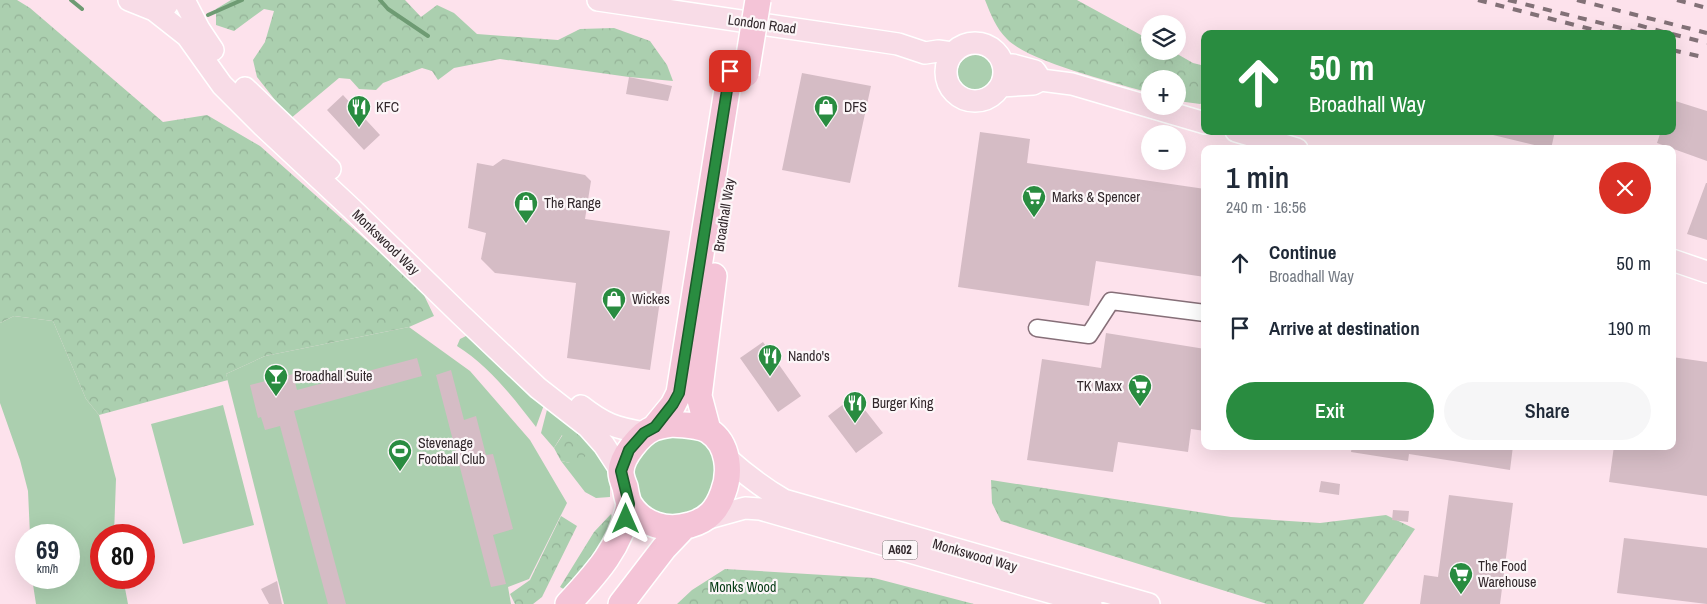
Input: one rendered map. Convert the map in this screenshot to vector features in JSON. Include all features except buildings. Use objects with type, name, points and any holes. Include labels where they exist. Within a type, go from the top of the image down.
[{"type":"highway","name":"Broadhall Way","points":[[708,430],[699,396],[738,73],[742,0]]},
{"type":"highway","name":"Broadhall Way","points":[[650,430],[673,404],[679,393],[738,73],[758,0]]},
{"type":"highway","points":[[568,604],[586,585],[619,538],[629,504],[621,471],[629,450],[650,430],[672,424],[708,430],[715,437],[728,458],[726,487],[718,505],[709,518],[684,527],[664,528],[650,523],[639,516],[629,504]]},
{"type":"highway","points":[[621,604],[664,548],[684,527]]},
{"type":"main road","name":"Monkswood Way","points":[[129,0],[164,5],[222,85],[538,388],[588,427],[604,445],[621,471]]},
{"type":"main road","name":"Monkswood Way","points":[[184,0],[199,29],[216,55],[237,80],[546,378],[600,421],[620,429],[650,430]]},
{"type":"main road","name":"London Road","points":[[598,0],[898,44],[925,53],[938,51],[952,54]]},
{"type":"main road","points":[[971,43],[981,43],[989,46],[997,52],[1003,65],[1004,71],[1001,86],[989,98],[977,102],[956,94],[949,86],[946,77],[946,69],[952,54],[961,46],[971,43]]},
{"type":"main road","points":[[925,53],[946,77]]},
{"type":"main road","points":[[1003,65],[1013,65],[1035,71],[1041,80]]},
{"type":"main road","points":[[1001,86],[1033,84],[1041,80],[1072,84],[1201,121]]},
{"type":"main road","points":[[1250,135],[1283,145]]},
{"type":"main road","points":[[1676,261],[1707,272]]},
{"type":"main road","name":"Monkswood Way","points":[[728,458],[755,482],[784,500],[1149,604]]},
{"type":"main road","name":"Monkswood Way","points":[[709,518],[745,508],[760,509],[1091,604]]},
{"type":"street","points":[[1036,328],[1089,335],[1111,301],[1201,312]]},
{"type":"green space","points":[[0,0],[17,0],[30,8],[163,122],[207,115],[260,146],[421,289],[434,316],[409,327],[265,356],[226,374],[228,380],[99,415],[86,399],[53,321],[14,316],[0,323]]},
{"type":"green space","points":[[231,0],[405,0],[421,17],[437,5],[454,13],[477,34],[558,40],[580,29],[614,28],[650,41],[667,65],[673,81],[629,77],[500,59],[454,68],[438,80],[432,71],[422,68],[383,83],[376,90],[359,89],[350,79],[339,78],[290,119],[257,77],[253,60],[265,42],[274,11],[264,9],[234,31],[216,25],[216,9]]},
{"type":"green space","points":[[985,0],[1077,0],[1141,35],[1141,60],[1186,59],[1201,65],[1201,104],[1186,102],[1186,70],[1141,70],[1141,90],[1074,71],[1034,56],[1018,48],[1000,30]]},
{"type":"green space","points":[[976,55],[990,60],[995,74],[990,88],[976,93],[962,88],[957,74],[962,60]]},
{"type":"green space","points":[[14,316],[53,321],[86,399],[99,415],[116,479],[114,524],[90,524],[90,589],[125,589],[128,604],[36,604],[34,589],[80,589],[80,524],[30,524],[28,491],[20,460],[0,403],[0,323]]},
{"type":"green space","name":"Stevenage Football Club","points":[[409,327],[470,371],[530,440],[567,503],[529,579],[508,587],[511,604],[284,604],[226,374],[265,356]]},
{"type":"green space","points":[[466,336],[472,337],[545,402],[536,427],[490,373],[457,346],[460,339]]},
{"type":"green space","points":[[549,402],[600,449],[610,479],[610,497],[596,498],[585,492],[561,461],[570,463],[562,435],[554,448],[541,433]]},
{"type":"green space","points":[[223,405],[254,525],[183,544],[151,424]]},
{"type":"green space","points":[[577,432],[586,440],[589,452],[580,462],[570,463],[561,461],[554,448],[562,436]]},
{"type":"green space","points":[[686,434],[698,440],[712,453],[717,465],[718,475],[706,506],[674,520],[642,505],[631,471],[650,440]]},
{"type":"green space","points":[[991,480],[1231,517],[1320,523],[1386,515],[1415,529],[1363,604],[1267,604],[1001,521],[992,503]]},
{"type":"green space","points":[[611,514],[615,524],[569,592],[560,587],[594,532]]},
{"type":"green space","points":[[561,516],[577,526],[542,597],[533,604],[515,604],[510,594],[530,580]]},
{"type":"green space","name":"Monks Wood","points":[[725,569],[874,578],[974,604],[677,604],[692,590]]},
{"type":"waterway","points":[[71,0],[82,9]]},
{"type":"waterway","points":[[208,15],[242,0]]},
{"type":"waterway","points":[[380,0],[388,9],[428,36]]},
{"type":"railway","points":[[1478,0],[1594,30]]},
{"type":"railway","points":[[1508,0],[1629,30]]},
{"type":"railway","points":[[1577,0],[1707,33]]},
{"type":"railway","points":[[1677,0],[1707,8]]},
{"type":"railway","points":[[1638,25],[1656,30]]},
{"type":"railway","points":[[1676,35],[1707,43]]},
{"type":"railway","points":[[1676,51],[1707,58]]},
{"type":"place","name":"KFC","points":[[359,128]]},
{"type":"place","name":"DFS","points":[[826,128]]},
{"type":"place","name":"Marks & Spencer","points":[[1034,218]]},
{"type":"place","name":"The Range","points":[[526,224]]},
{"type":"place","name":"Wickes","points":[[614,320]]},
{"type":"place","name":"Nando's","points":[[770,377]]},
{"type":"place","name":"Broadhall Suite","points":[[276,397]]},
{"type":"place","name":"TK Maxx","points":[[1140,407]]},
{"type":"place","name":"Burger King","points":[[855,424]]},
{"type":"place","name":"Stevenage Football Club","points":[[400,472]]},
{"type":"place","name":"The Food Warehouse","points":[[1461,595]]},
{"type":"route","points":[[626,519],[629,504],[621,471],[629,450],[644,433],[655,427],[679,393],[730,71]]}]
